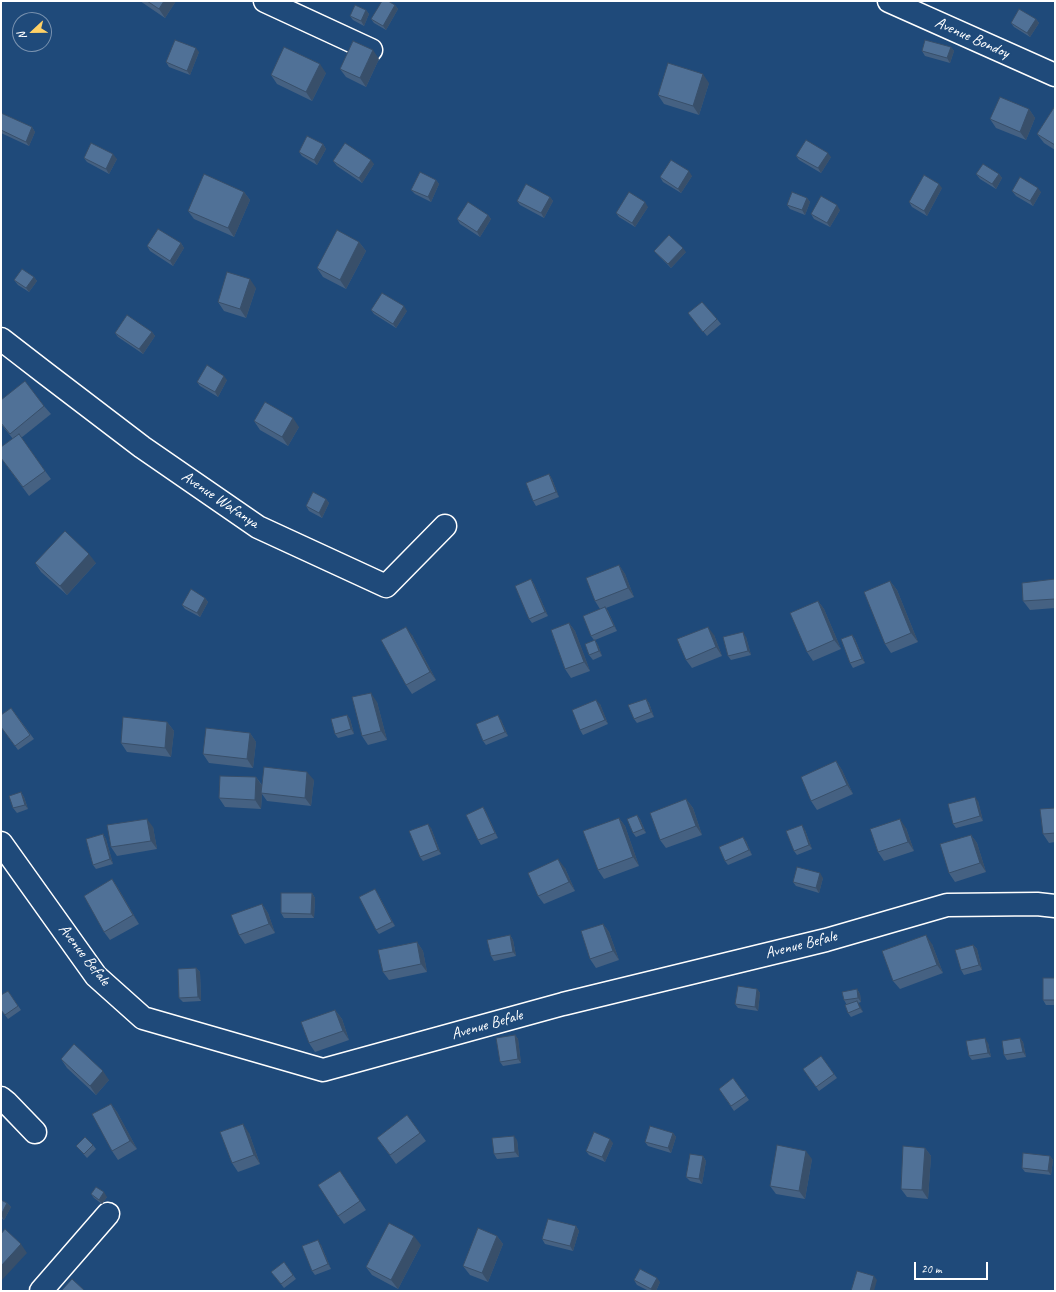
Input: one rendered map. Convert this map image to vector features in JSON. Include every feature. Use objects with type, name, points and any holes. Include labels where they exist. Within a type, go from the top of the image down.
[{"type":"street","points":[[265,1],[371,50]]},
{"type":"street","name":"Avenue Bondoy","points":[[889,1],[1055,75]]},
{"type":"street","name":"Avenue Wafanya","points":[[1,339],[142,447],[258,527],[386,586],[445,526]]},
{"type":"street","name":"Avenue Befale","points":[[1,843],[96,976],[143,1018],[324,1070],[563,1004],[826,940],[947,905],[1037,904],[1055,906]]},
{"type":"street","points":[[1,1098],[35,1132]]},
{"type":"street","points":[[41,1291],[108,1214]]},
{"type":"building","points":[[147,1],[164,1],[159,9]]},
{"type":"building","points":[[382,1],[388,1],[395,5],[383,26],[371,19]]},
{"type":"building","points":[[355,5],[366,10],[361,21],[350,16]]},
{"type":"building","points":[[1019,9],[1036,19],[1027,33],[1011,23]]},
{"type":"building","points":[[175,40],[196,48],[187,71],[166,62]]},
{"type":"building","points":[[925,40],[951,47],[947,58],[922,51]]},
{"type":"building","points":[[353,41],[373,50],[360,78],[340,69]]},
{"type":"building","points":[[284,47],[320,64],[306,92],[271,75]]},
{"type":"building","points":[[668,63],[703,74],[693,106],[658,95]]},
{"type":"building","points":[[1000,97],[1029,109],[1020,132],[990,119]]},
{"type":"building","points":[[1055,106],[1055,145],[1037,134]]},
{"type":"building","points":[[1,113],[32,127],[26,142],[1,130]]},
{"type":"building","points":[[307,136],[323,144],[314,160],[299,152]]},
{"type":"building","points":[[806,140],[828,153],[818,168],[796,156]]},
{"type":"building","points":[[91,143],[113,154],[106,169],[84,158]]},
{"type":"building","points":[[345,143],[371,160],[359,178],[333,161]]},
{"type":"building","points":[[671,160],[689,171],[678,189],[660,177]]},
{"type":"building","points":[[983,164],[999,174],[992,184],[976,174]]},
{"type":"building","points":[[420,172],[436,180],[428,197],[411,190]]},
{"type":"building","points":[[204,174],[244,192],[228,228],[188,211]]},
{"type":"building","points":[[924,175],[939,184],[924,211],[909,202]]},
{"type":"building","points":[[1020,177],[1038,188],[1030,201],[1012,191]]},
{"type":"building","points":[[526,184],[550,197],[541,213],[517,201]]},
{"type":"building","points":[[629,192],[645,202],[632,223],[616,213]]},
{"type":"building","points":[[792,192],[807,198],[802,210],[787,205]]},
{"type":"building","points":[[821,196],[837,205],[827,223],[811,214]]},
{"type":"building","points":[[468,202],[488,215],[477,232],[457,219]]},
{"type":"building","points":[[158,229],[181,243],[170,261],[147,246]]},
{"type":"building","points":[[337,230],[359,242],[340,280],[317,268]]},
{"type":"building","points":[[669,235],[683,248],[668,264],[654,251]]},
{"type":"building","points":[[22,269],[34,277],[26,288],[14,280]]},
{"type":"building","points":[[227,272],[250,279],[240,309],[218,302]]},
{"type":"building","points":[[382,293],[404,306],[393,324],[371,310]]},
{"type":"building","points":[[702,302],[717,319],[703,332],[688,313]]},
{"type":"building","points":[[127,315],[152,332],[139,349],[115,333]]},
{"type":"building","points":[[207,365],[224,376],[215,392],[197,382]]},
{"type":"building","points":[[25,381],[44,406],[10,434],[1,423],[1,400]]},
{"type":"building","points":[[265,402],[293,418],[282,437],[254,421]]},
{"type":"building","points":[[19,434],[45,471],[23,487],[1,458],[1,447]]},
{"type":"building","points":[[549,474],[556,492],[533,501],[526,483]]},
{"type":"building","points":[[313,492],[326,499],[319,513],[306,506]]},
{"type":"building","points":[[65,531],[89,554],[60,586],[35,563]]},
{"type":"building","points":[[619,565],[628,588],[595,601],[586,578]]},
{"type":"building","points":[[531,579],[545,612],[529,619],[515,586]]},
{"type":"building","points":[[1055,579],[1055,599],[1023,601],[1022,583]]},
{"type":"building","points":[[890,581],[911,633],[885,644],[864,592]]},
{"type":"building","points":[[191,589],[205,598],[197,613],[182,605]]},
{"type":"building","points":[[818,601],[834,640],[807,652],[790,613]]},
{"type":"building","points":[[605,607],[614,626],[591,636],[583,616]]},
{"type":"building","points":[[569,623],[584,662],[565,669],[551,630]]},
{"type":"building","points":[[406,627],[430,672],[406,685],[381,640]]},
{"type":"building","points":[[708,627],[716,647],[686,660],[677,639]]},
{"type":"building","points":[[743,632],[748,651],[728,656],[723,637]]},
{"type":"building","points":[[852,635],[862,659],[850,663],[841,639]]},
{"type":"building","points":[[595,640],[599,651],[589,655],[585,644]]},
{"type":"building","points":[[371,693],[381,731],[362,736],[352,697]]},
{"type":"building","points":[[646,699],[651,712],[634,719],[628,705]]},
{"type":"building","points":[[596,700],[605,720],[580,730],[572,710]]},
{"type":"building","points":[[11,708],[30,735],[15,746],[1,727],[1,715]]},
{"type":"building","points":[[347,715],[351,729],[335,734],[331,719]]},
{"type":"building","points":[[498,715],[505,732],[483,741],[476,724]]},
{"type":"building","points":[[123,717],[167,722],[165,748],[121,743]]},
{"type":"building","points":[[206,728],[250,733],[247,759],[203,754]]},
{"type":"building","points":[[836,761],[847,785],[811,801],[801,777]]},
{"type":"building","points":[[264,767],[307,772],[305,798],[261,793]]},
{"type":"building","points":[[220,776],[256,777],[255,800],[219,798]]},
{"type":"building","points":[[21,792],[25,805],[13,808],[9,796]]},
{"type":"building","points":[[975,797],[980,816],[953,824],[948,804]]},
{"type":"building","points":[[686,799],[696,826],[660,840],[650,813]]},
{"type":"building","points":[[483,807],[495,833],[478,840],[466,815]]},
{"type":"building","points":[[1055,808],[1055,833],[1043,834],[1040,809]]},
{"type":"building","points":[[637,815],[643,829],[633,833],[627,819]]},
{"type":"building","points":[[619,818],[633,857],[598,870],[583,831]]},
{"type":"building","points":[[147,819],[151,841],[111,847],[107,825]]},
{"type":"building","points":[[900,819],[908,842],[878,852],[870,829]]},
{"type":"building","points":[[428,824],[438,850],[420,857],[409,831]]},
{"type":"building","points":[[802,825],[809,845],[794,851],[786,831]]},
{"type":"building","points":[[103,834],[110,859],[93,865],[86,839]]},
{"type":"building","points":[[971,835],[980,863],[949,873],[940,844]]},
{"type":"building","points":[[743,837],[749,850],[725,861],[719,847]]},
{"type":"building","points":[[558,859],[569,882],[538,896],[528,873]]},
{"type":"building","points":[[797,867],[820,873],[816,888],[793,882]]},
{"type":"building","points":[[112,879],[133,915],[104,932],[84,896]]},
{"type":"building","points":[[375,889],[392,922],[376,930],[359,897]]},
{"type":"building","points":[[281,893],[312,893],[311,914],[281,913]]},
{"type":"building","points":[[262,904],[269,924],[239,935],[231,915]]},
{"type":"building","points":[[603,924],[613,951],[590,959],[581,931]]},
{"type":"building","points":[[510,935],[513,952],[491,956],[487,940]]},
{"type":"building","points":[[926,935],[937,965],[893,981],[882,951]]},
{"type":"building","points":[[417,942],[421,964],[383,972],[378,950]]},
{"type":"building","points":[[973,945],[979,965],[961,970],[955,950]]},
{"type":"building","points":[[196,968],[198,997],[179,998],[178,969]]},
{"type":"building","points":[[1043,978],[1055,978],[1055,1000],[1043,1000]]},
{"type":"building","points":[[738,986],[757,989],[755,1007],[735,1004]]},
{"type":"building","points":[[857,989],[858,998],[844,1000],[842,992]]},
{"type":"building","points":[[8,991],[18,1006],[5,1015],[1,1010],[1,995]]},
{"type":"building","points":[[857,1001],[860,1008],[848,1013],[845,1005]]},
{"type":"building","points":[[335,1010],[343,1031],[309,1043],[301,1022]]},
{"type":"building","points":[[515,1035],[518,1059],[500,1062],[496,1038]]},
{"type":"building","points":[[985,1038],[988,1053],[969,1056],[966,1041]]},
{"type":"building","points":[[1020,1038],[1023,1052],[1004,1055],[1002,1041]]},
{"type":"building","points":[[74,1044],[103,1071],[90,1086],[61,1059]]},
{"type":"building","points":[[821,1056],[834,1074],[816,1087],[803,1069]]},
{"type":"building","points":[[733,1078],[746,1096],[731,1106],[719,1089]]},
{"type":"building","points":[[111,1104],[130,1141],[112,1151],[92,1114]]},
{"type":"building","points":[[407,1115],[420,1133],[390,1155],[377,1138]]},
{"type":"building","points":[[243,1124],[254,1155],[232,1163],[220,1132]]},
{"type":"building","points":[[650,1126],[673,1133],[668,1148],[645,1142]]},
{"type":"building","points":[[594,1132],[610,1139],[602,1157],[586,1151]]},
{"type":"building","points":[[514,1136],[515,1152],[494,1154],[492,1138]]},
{"type":"building","points":[[85,1137],[93,1145],[84,1154],[76,1146]]},
{"type":"building","points":[[777,1145],[806,1151],[799,1191],[770,1186]]},
{"type":"building","points":[[903,1146],[925,1148],[922,1190],[901,1189]]},
{"type":"building","points":[[1023,1153],[1050,1156],[1048,1171],[1022,1168]]},
{"type":"building","points":[[690,1154],[703,1156],[699,1179],[686,1177]]},
{"type":"building","points":[[340,1171],[360,1201],[338,1216],[318,1185]]},
{"type":"building","points":[[96,1187],[104,1192],[99,1200],[91,1194]]},
{"type":"building","points":[[1,1200],[7,1203],[1,1215]]},
{"type":"building","points":[[548,1219],[576,1226],[570,1246],[542,1239]]},
{"type":"building","points":[[389,1223],[414,1236],[391,1280],[366,1267]]},
{"type":"building","points":[[478,1228],[497,1236],[482,1273],[463,1266]]},
{"type":"building","points":[[5,1229],[21,1244],[1,1266],[1,1234]]},
{"type":"building","points":[[318,1240],[328,1264],[312,1271],[302,1246]]},
{"type":"building","points":[[284,1262],[293,1275],[281,1284],[271,1272]]},
{"type":"building","points":[[640,1269],[657,1278],[651,1289],[634,1280]]},
{"type":"building","points":[[857,1271],[874,1276],[870,1291],[851,1291]]},
{"type":"building","points":[[72,1279],[85,1291],[61,1291]]}]
